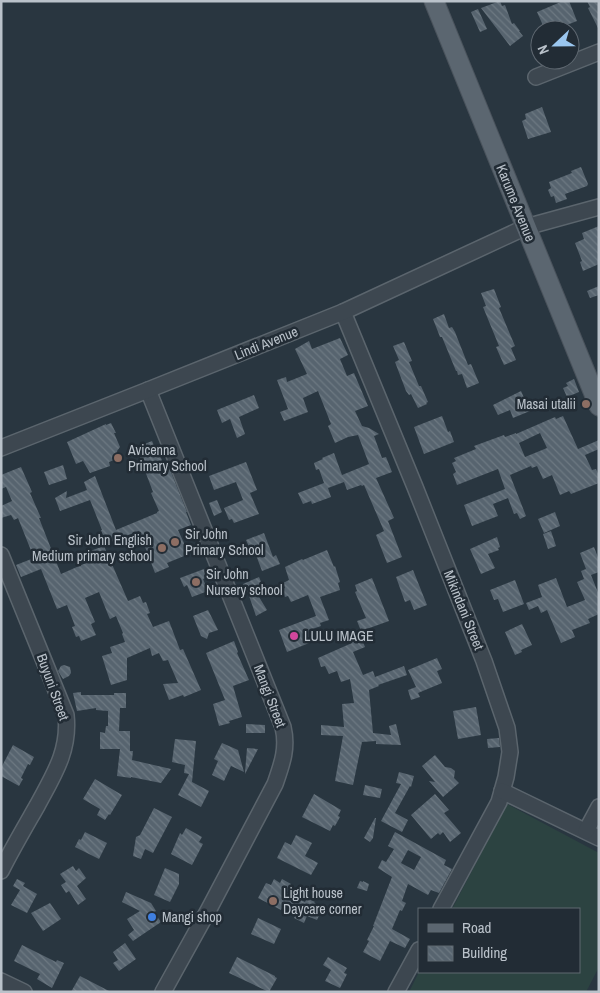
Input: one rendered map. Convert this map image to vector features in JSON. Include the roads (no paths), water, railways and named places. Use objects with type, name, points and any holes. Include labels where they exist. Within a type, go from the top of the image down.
[{"type":"main road","name":"Karume Avenue","points":[[434,1],[599,406]]},
{"type":"street","points":[[536,77],[599,52]]},
{"type":"street","name":"Lindi Avenue","points":[[1,448],[343,312],[526,227],[599,207]]},
{"type":"street","name":"Mikindani Street","points":[[343,312],[484,661],[507,728],[510,752],[499,802],[442,908]]},
{"type":"street","name":"Mangi Street","points":[[148,390],[284,727],[286,745],[283,763],[275,784],[210,909],[163,992]]},
{"type":"street","name":"Buyuni Street","points":[[1,555],[66,715],[68,726],[65,747],[58,766],[1,871]]},
{"type":"street","points":[[502,791],[592,834],[599,807]]},
{"type":"street","points":[[396,992],[418,952]]},
{"type":"street","points":[[1,981],[24,992]]},
{"type":"place","name":"Masai utalii","points":[[586,404]]},
{"type":"place","name":"Avicenna Primary School","points":[[118,458]]},
{"type":"place","name":"Sir John Primary School","points":[[175,542]]},
{"type":"place","name":"Sir John English Medium primary school","points":[[162,548]]},
{"type":"place","name":"Sir John Nursery school","points":[[196,582]]},
{"type":"place","name":"LULU IMAGE","points":[[294,636]]},
{"type":"place","name":"Light house Daycare corner","points":[[273,901]]},
{"type":"place","name":"Mangi shop","points":[[152,917]]}]
